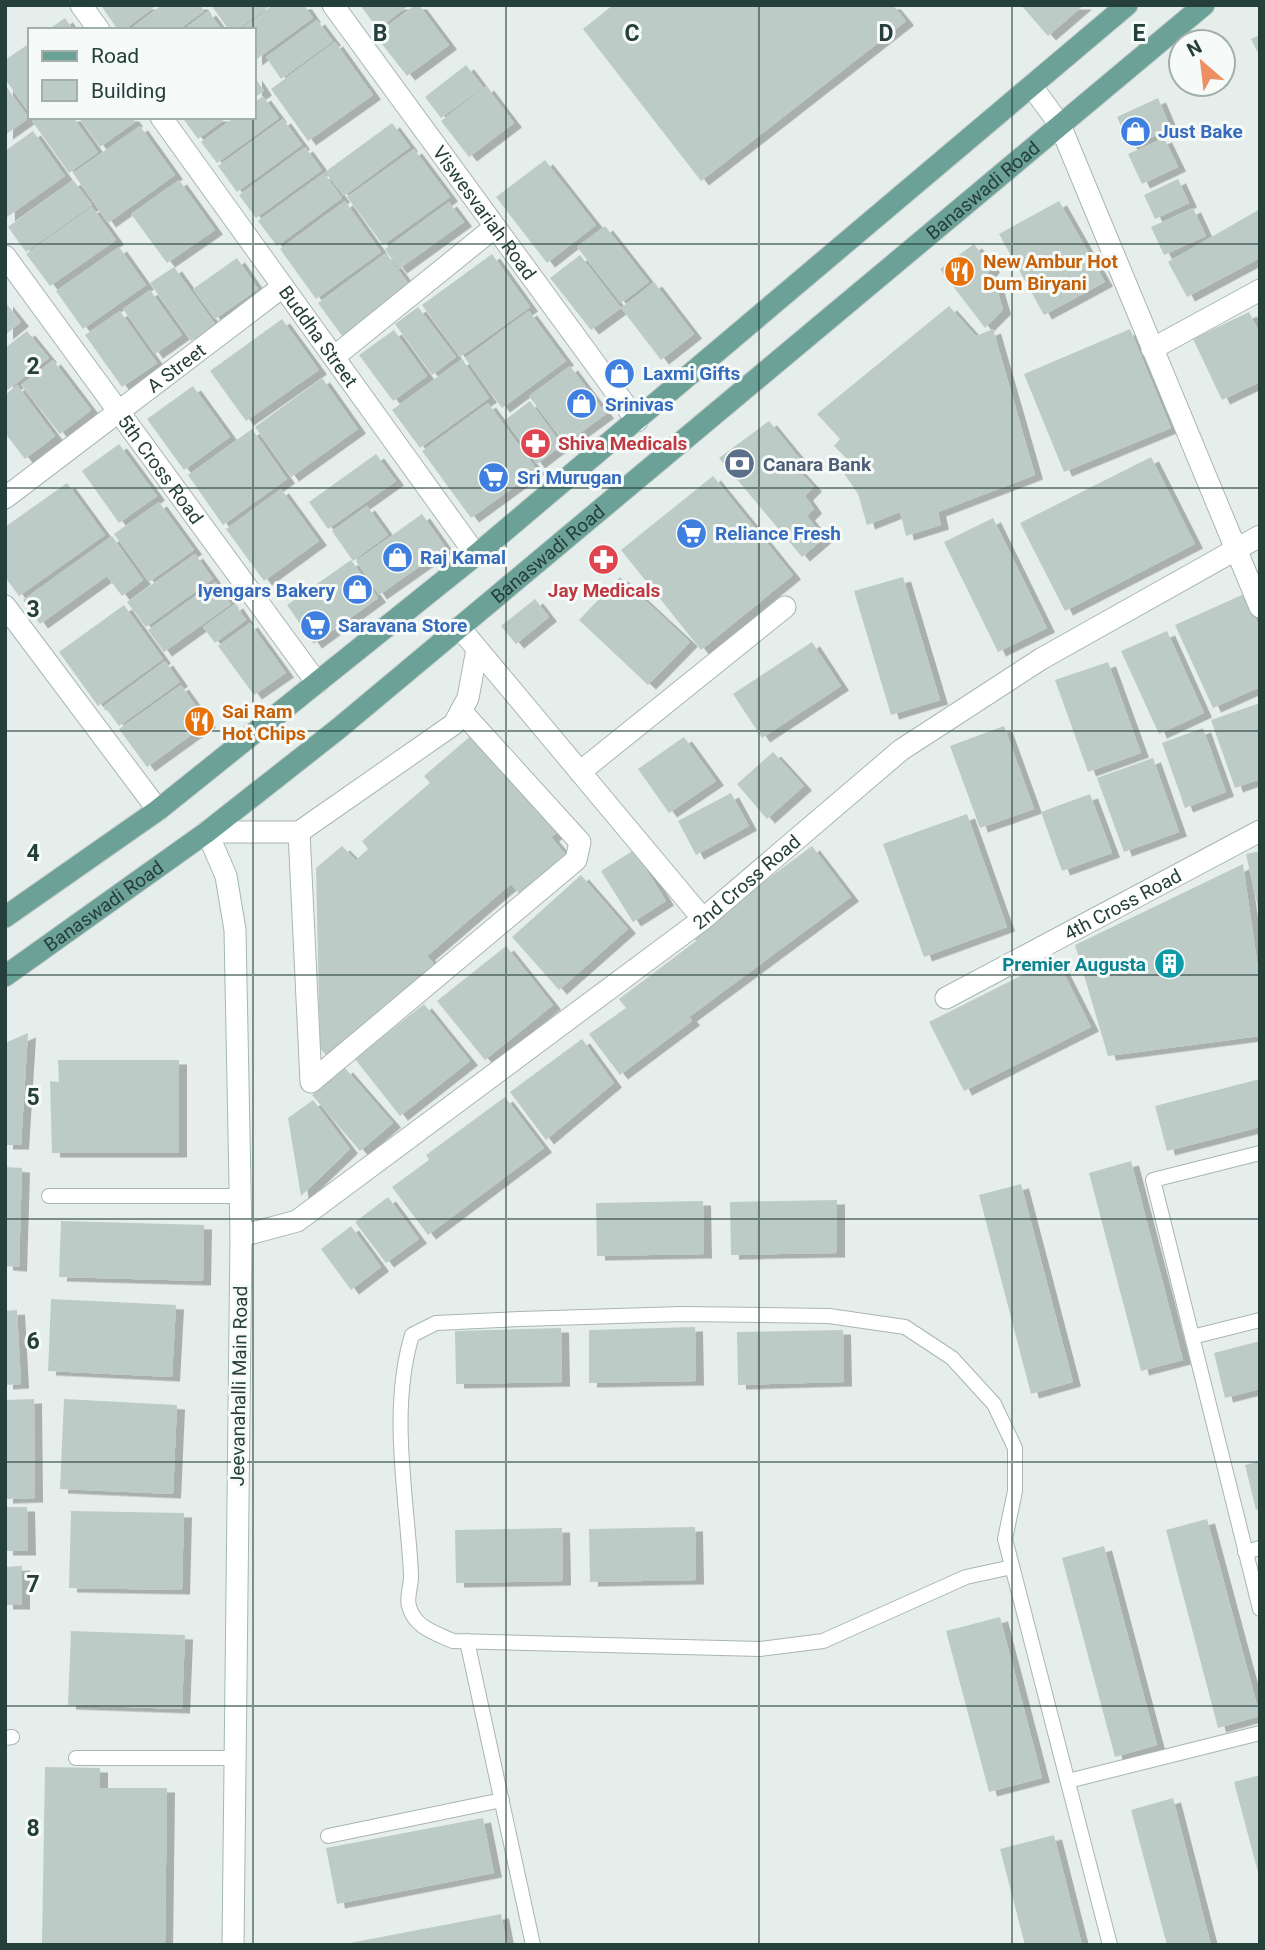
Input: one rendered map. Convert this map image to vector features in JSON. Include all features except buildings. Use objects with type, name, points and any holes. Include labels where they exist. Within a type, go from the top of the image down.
[{"type":"main road","points":[[5,918],[158,810],[476,555],[1127,5]]},
{"type":"main road","name":"Banaswadi Road","points":[[5,976],[207,832],[338,729],[1204,5]]},
{"type":"street","points":[[82,5],[98,28]]},
{"type":"street","name":"Viswesvariah Road","points":[[332,5],[637,421]]},
{"type":"street","points":[[1032,88],[1060,125],[1233,550],[1260,607]]},
{"type":"street","name":"Buddha Street","points":[[162,119],[281,288],[334,357],[476,555]]},
{"type":"street","points":[[334,357],[495,227]]},
{"type":"street","name":"5th Cross Road","points":[[5,256],[317,683]]},
{"type":"street","name":"A Street","points":[[5,498],[281,288]]},
{"type":"street","points":[[1152,349],[1260,290]]},
{"type":"street","name":"2nd Cross Road","points":[[241,1236],[297,1221],[703,919],[901,750],[1041,659],[1260,536]]},
{"type":"street","points":[[5,606],[158,810]]},
{"type":"street","points":[[580,772],[785,607]]},
{"type":"street","points":[[459,627],[703,919]]},
{"type":"street","points":[[207,832],[299,832],[454,724],[468,698],[477,649]]},
{"type":"street","points":[[299,832],[311,1082],[576,860],[580,842],[461,711]]},
{"type":"street","name":"4th Cross Road","points":[[946,998],[1260,831]]},
{"type":"street","name":"Jeevanahalli Main Road","points":[[207,832],[226,876],[235,930],[241,1236],[233,1945]]},
{"type":"lane","points":[[1260,1153],[1153,1180],[1192,1338],[1253,1550],[1260,1609]]},
{"type":"lane","points":[[49,1196],[240,1196]]},
{"type":"lane","points":[[1012,1567],[967,1577],[869,1623],[810,1643],[760,1649],[453,1641],[423,1628],[409,1606],[411,1577],[402,1477],[403,1363],[412,1335],[436,1323],[682,1314],[829,1316],[905,1326],[952,1358],[994,1404],[1015,1448],[1015,1491],[1005,1539],[1110,1945]]},
{"type":"lane","points":[[1192,1338],[1260,1320]]},
{"type":"lane","points":[[467,1641],[533,1945]]},
{"type":"lane","points":[[1068,1781],[1260,1733]]},
{"type":"lane","points":[[76,1758],[235,1758]]},
{"type":"lane","points":[[328,1836],[502,1800]]},
{"type":"place","name":"Just Bake","points":[[1135,131]]},
{"type":"place","name":"New Ambur Hot Dum Biryani","points":[[960,272]]},
{"type":"place","name":"Laxmi Gifts","points":[[620,373]]},
{"type":"place","name":"Srinivas","points":[[582,404]]},
{"type":"place","name":"Shiva Medicals","points":[[535,443]]},
{"type":"place","name":"Canara Bank","points":[[740,464]]},
{"type":"place","name":"Sri Murugan","points":[[494,477]]},
{"type":"place","name":"Reliance Fresh","points":[[692,533]]},
{"type":"place","name":"Raj Kamal","points":[[397,557]]},
{"type":"place","name":"Jay Medicals","points":[[604,559]]},
{"type":"place","name":"Iyengars Bakery","points":[[358,590]]},
{"type":"place","name":"Saravana Store","points":[[315,625]]},
{"type":"place","name":"Sai Ram Hot Chips","points":[[199,722]]},
{"type":"place","name":"Premier Augusta","points":[[1169,964]]}]
